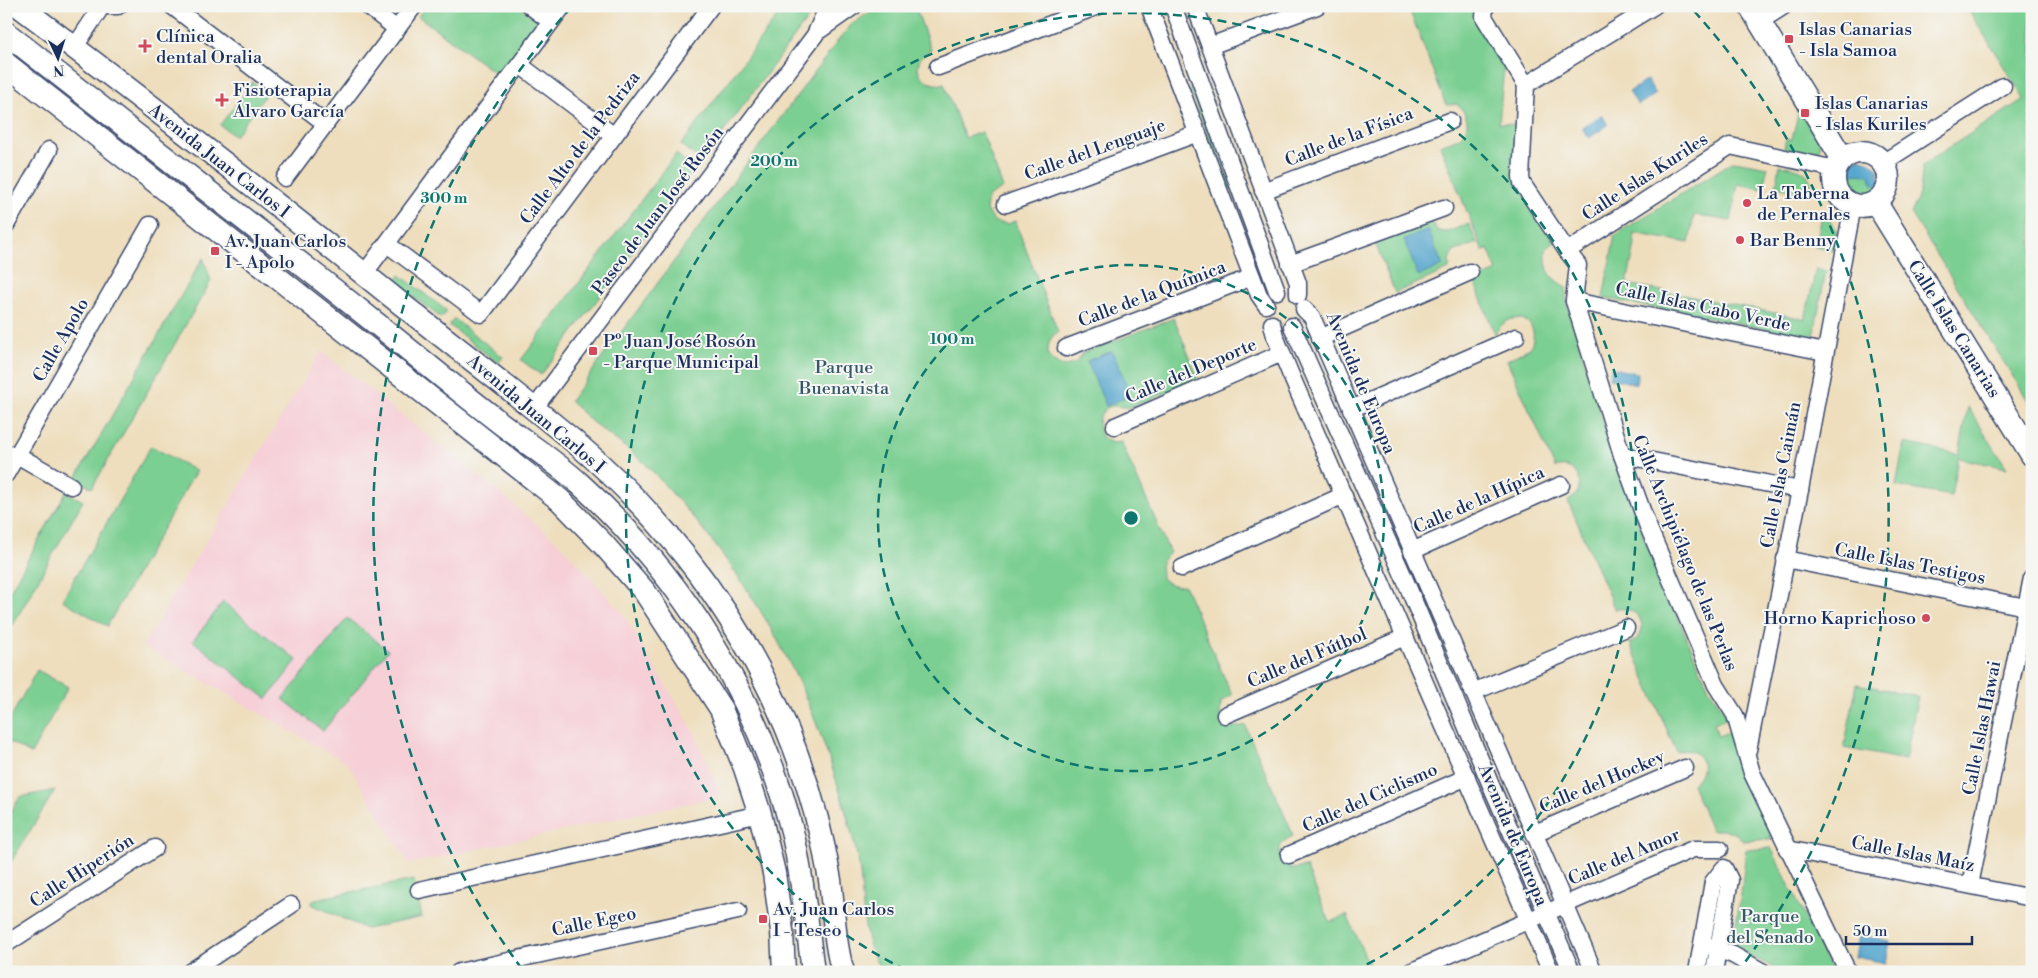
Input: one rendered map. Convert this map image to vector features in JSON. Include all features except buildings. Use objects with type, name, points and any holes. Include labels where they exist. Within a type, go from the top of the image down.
[{"type":"main road","name":"Avenida Juan Carlos I","points":[[19,6],[364,274],[578,445],[628,493],[676,544],[711,590],[743,639],[770,690],[790,735],[808,786],[822,836],[830,883],[837,949],[843,972]]},
{"type":"main road","points":[[1754,14],[1839,163]]},
{"type":"main road","name":"Avenida Juan Carlos I","points":[[6,33],[293,257],[501,424],[578,482],[632,535],[686,603],[716,649],[740,693],[762,741],[792,830],[802,876],[813,972]]},
{"type":"main road","points":[[6,64],[560,500],[603,544],[644,592],[690,659],[721,709],[745,768],[760,814],[774,873],[782,931],[784,972]]},
{"type":"main road","points":[[1860,152],[1870,153],[1884,162],[1889,176],[1888,186],[1885,193],[1876,203],[1863,206],[1853,205],[1845,201],[1836,189],[1834,180],[1839,163],[1860,152]]},
{"type":"main road","name":"Calle Islas Canarias","points":[[1876,203],[2032,455]]},
{"type":"street","points":[[74,48],[102,6]]},
{"type":"street","points":[[107,6],[118,6]]},
{"type":"street","points":[[172,6],[326,124]]},
{"type":"street","points":[[367,6],[397,29]]},
{"type":"street","points":[[285,178],[414,6]]},
{"type":"street","points":[[530,6],[551,22]]},
{"type":"street","points":[[364,274],[563,6]]},
{"type":"street","name":"Calle Alto de la Pedriza","points":[[387,244],[481,314],[711,6]]},
{"type":"street","name":"Paseo de Juan José Rosón","points":[[533,410],[815,35],[823,17],[831,6]]},
{"type":"street","name":"Paseo de Juan José Rosón","points":[[815,35],[854,6]]},
{"type":"street","points":[[938,67],[1098,6]]},
{"type":"street","points":[[1150,6],[1252,277],[1259,295],[1266,305]]},
{"type":"street","points":[[1173,6],[1277,291]]},
{"type":"street","name":"Avenida de Europa","points":[[1194,6],[1298,283],[1301,302],[1312,317],[1594,972]]},
{"type":"street","points":[[1210,46],[1318,6]]},
{"type":"street","points":[[1485,6],[1484,17],[1526,85],[1654,6]]},
{"type":"street","points":[[1754,14],[1784,6]]},
{"type":"street","points":[[1170,60],[1199,79]]},
{"type":"street","points":[[520,65],[614,136]]},
{"type":"street","name":"Calle Archipiélago de las Perlas","points":[[1526,85],[1522,183],[1578,265],[1574,300],[1622,455],[1674,591],[1716,685],[1735,714],[1752,773],[1848,972]]},
{"type":"street","points":[[1884,162],[2003,86]]},
{"type":"street","points":[[1226,151],[1236,119]]},
{"type":"street","name":"Calle de la Física","points":[[1263,191],[1450,121]]},
{"type":"street","name":"Calle del Lenguaje","points":[[1006,204],[1198,133]]},
{"type":"street","name":"Calle Islas Kuriles","points":[[1567,251],[1730,146],[1839,163]]},
{"type":"street","points":[[6,225],[49,150]]},
{"type":"street","points":[[1230,220],[1242,194]]},
{"type":"street","name":"Calle Islas Caimán","points":[[1747,753],[1800,490],[1853,205]]},
{"type":"street","points":[[1290,264],[1444,208]]},
{"type":"street","name":"Calle Apolo","points":[[6,474],[12,454],[150,225]]},
{"type":"street","points":[[1320,338],[1470,272]]},
{"type":"street","name":"Calle de la Química","points":[[1066,348],[1252,277]]},
{"type":"street","points":[[1285,289],[1301,302],[1303,316],[1292,326],[1284,328],[1272,324],[1266,316],[1266,305],[1271,295],[1277,291],[1285,289]]},
{"type":"street","name":"Calle Islas Cabo Verde","points":[[1574,300],[1825,352]]},
{"type":"street","name":"Avenida de Europa","points":[[1272,324],[1275,336],[1317,435],[1550,972]]},
{"type":"street","name":"Avenida de Europa","points":[[1292,326],[1403,575],[1572,972]]},
{"type":"street","points":[[1351,409],[1516,337]]},
{"type":"street","name":"Calle del Deporte","points":[[1115,426],[1282,353]]},
{"type":"street","points":[[1317,435],[1329,410]]},
{"type":"street","points":[[12,454],[71,486]]},
{"type":"street","points":[[1622,455],[1800,490]]},
{"type":"street","name":"Avenida de Europa","points":[[1368,499],[1379,474]]},
{"type":"street","name":"Calle de la Hípica","points":[[1412,551],[1561,485]]},
{"type":"street","points":[[1182,568],[1344,496]]},
{"type":"street","name":"Calle Islas Testigos","points":[[1785,559],[2026,607]]},
{"type":"street","points":[[1377,570],[1403,575]]},
{"type":"street","name":"Calle Islas Hawai","points":[[1970,885],[2032,578]]},
{"type":"street","points":[[1419,615],[1443,622]]},
{"type":"street","points":[[1473,692],[1626,628]]},
{"type":"street","name":"Calle del Fútbol","points":[[1225,714],[1404,637]]},
{"type":"street","points":[[1438,714],[1451,690]]},
{"type":"street","name":"Avenida de Europa","points":[[1490,783],[1501,755]]},
{"type":"street","name":"Calle del Hockey","points":[[1534,833],[1685,768]]},
{"type":"street","name":"Calle del Ciclismo","points":[[1289,855],[1467,778]]},
{"type":"street","points":[[419,890],[760,814]]},
{"type":"street","name":"Calle Hiperión","points":[[6,944],[155,848]]},
{"type":"street","name":"Calle del Amor","points":[[1410,972],[1696,848],[1720,849]]},
{"type":"street","name":"Calle Islas Maíz","points":[[1787,849],[2032,898]]},
{"type":"street","points":[[1697,972],[1713,882],[1724,868],[1730,880],[1714,972]]},
{"type":"street","points":[[190,972],[291,905]]},
{"type":"street","name":"Calle Egeo","points":[[459,972],[738,911]]},
{"type":"street","points":[[1702,944],[1718,948],[1763,972]]},
{"type":"shaded area","points":[[321,351],[501,494],[563,547],[623,614],[694,732],[721,796],[409,864],[347,763],[143,646]]},
{"type":"green space","points":[[426,6],[519,6],[541,23],[499,76],[418,16]]},
{"type":"green space","points":[[785,6],[817,6],[702,161],[681,145]]},
{"type":"green space","name":"Parque Buenavista","points":[[879,6],[915,6],[931,50],[924,54],[918,66],[922,78],[935,84],[944,84],[965,138],[982,132],[1003,188],[988,197],[986,210],[995,222],[1008,224],[1015,221],[1058,332],[1049,342],[1048,356],[1060,365],[1071,365],[1076,363],[1083,353],[1174,318],[1198,378],[1137,405],[1107,408],[1099,419],[1098,426],[1103,437],[1108,441],[1114,443],[1121,442],[1170,553],[1161,562],[1162,578],[1177,586],[1184,585],[1232,695],[1221,702],[1220,716],[1229,727],[1245,725],[1291,830],[1293,836],[1282,843],[1280,849],[1282,862],[1293,869],[1306,867],[1330,922],[1347,915],[1372,972],[884,972],[875,959],[866,931],[860,870],[850,825],[836,780],[808,702],[776,638],[738,577],[695,519],[643,462],[592,422],[570,401],[837,42],[851,25]]},
{"type":"green space","points":[[1408,6],[1478,6],[1476,19],[1504,66],[1499,123],[1518,125],[1516,172],[1556,241],[1546,249],[1547,267],[1551,276],[1566,287],[1566,299],[1614,458],[1656,567],[1709,689],[1729,718],[1714,724],[1718,736],[1732,731],[1772,831],[1770,839],[1743,841],[1736,834],[1729,831],[1711,830],[1692,784],[1702,771],[1701,759],[1692,751],[1677,752],[1673,744],[1630,643],[1640,635],[1642,624],[1640,618],[1632,611],[1626,609],[1615,610],[1568,501],[1575,496],[1578,490],[1580,484],[1578,477],[1570,468],[1555,468],[1507,360],[1530,348],[1533,330],[1524,320],[1517,319],[1509,320],[1495,334],[1474,281],[1497,271],[1488,249],[1483,251],[1440,145],[1455,140],[1462,135],[1467,122],[1463,110],[1456,104],[1446,105]]},
{"type":"green space","points":[[1966,6],[2032,6],[2032,407],[1911,213],[1920,190],[1922,165],[2024,99]]},
{"type":"green space","points":[[252,82],[268,91],[235,136],[220,125]]},
{"type":"green space","points":[[1193,87],[1232,188],[1228,189],[1190,89]]},
{"type":"green space","points":[[1805,113],[1820,140],[1819,150],[1811,154],[1802,154],[1784,148],[1786,139],[1792,139],[1798,114]]},
{"type":"green space","points":[[676,154],[695,169],[541,375],[521,360]]},
{"type":"green space","points":[[1734,161],[1768,167],[1762,189],[1738,184],[1731,221],[1694,215],[1689,243],[1633,233],[1635,244],[1627,284],[1805,319],[1816,268],[1826,271],[1813,338],[1603,298],[1615,235]]},
{"type":"green space","points":[[1780,165],[1804,172],[1810,179],[1812,194],[1776,187]]},
{"type":"green space","points":[[1854,174],[1871,175],[1871,181],[1879,184],[1868,198],[1857,200],[1846,194],[1850,196],[1850,178]]},
{"type":"green space","points":[[1822,216],[1835,227],[1835,251],[1815,247]]},
{"type":"green space","points":[[1431,222],[1438,231],[1447,232],[1469,224],[1477,243],[1453,252],[1449,260],[1449,269],[1395,293],[1375,243]]},
{"type":"green space","points":[[203,258],[211,281],[92,488],[76,478]]},
{"type":"green space","points":[[400,275],[447,311],[441,318],[394,282]]},
{"type":"green space","points":[[454,319],[503,357],[498,363],[449,325]]},
{"type":"green space","points":[[1968,407],[2007,468],[1958,458],[1951,496],[1896,486],[1904,443],[1959,454]]},
{"type":"green space","points":[[151,446],[196,471],[107,626],[62,600]]},
{"type":"green space","points":[[66,492],[83,501],[6,637],[6,598]]},
{"type":"green space","points":[[223,602],[297,660],[267,699],[193,641]]},
{"type":"green space","points":[[347,618],[388,650],[323,731],[283,699]]},
{"type":"green space","points":[[37,670],[68,687],[31,754],[6,740],[6,726]]},
{"type":"green space","points":[[1857,684],[1918,696],[1905,760],[1844,748]]},
{"type":"green space","points":[[55,790],[6,870],[6,819],[20,797]]},
{"type":"green space","name":"Parque del Senado","points":[[1771,848],[1832,972],[1781,972],[1732,946],[1741,895],[1746,850]]},
{"type":"green space","points":[[414,880],[422,917],[366,929],[311,904],[315,899]]},
{"type":"water","points":[[1647,80],[1656,94],[1638,105],[1629,92]]},
{"type":"water","points":[[1602,115],[1608,125],[1589,138],[1582,128]]},
{"type":"water","points":[[1859,158],[1868,161],[1878,170],[1879,184],[1873,185],[1870,175],[1853,174],[1850,178],[1853,184],[1851,188],[1853,195],[1850,196],[1841,188],[1841,176],[1847,165]]},
{"type":"water","points":[[1428,230],[1443,266],[1418,276],[1404,240]]},
{"type":"water","points":[[1112,351],[1131,395],[1106,406],[1087,361]]},
{"type":"water","points":[[1611,368],[1638,373],[1636,384],[1609,378]]},
{"type":"water","points":[[1859,935],[1890,941],[1886,963],[1855,957]]},
{"type":"place","name":"Islas Canarias - Isla Samoa","points":[[1789,39]]},
{"type":"place","name":"Clínica dental Oralia","points":[[145,46]]},
{"type":"place","name":"Fisioterapia Álvaro García","points":[[222,100]]},
{"type":"place","name":"Islas Canarias - Islas Kuriles","points":[[1805,113]]},
{"type":"place","name":"La Taberna de Pernales","points":[[1747,203]]},
{"type":"place","name":"Bar Benny","points":[[1740,240]]},
{"type":"place","name":"Av. Juan Carlos I - Apolo","points":[[215,251]]},
{"type":"place","name":"Pº Juan José Rosón - Parque Municipal","points":[[593,351]]},
{"type":"place","name":"Horno Kaprichoso","points":[[1926,618]]},
{"type":"place","name":"Av. Juan Carlos I - Teseo","points":[[763,919]]}]
